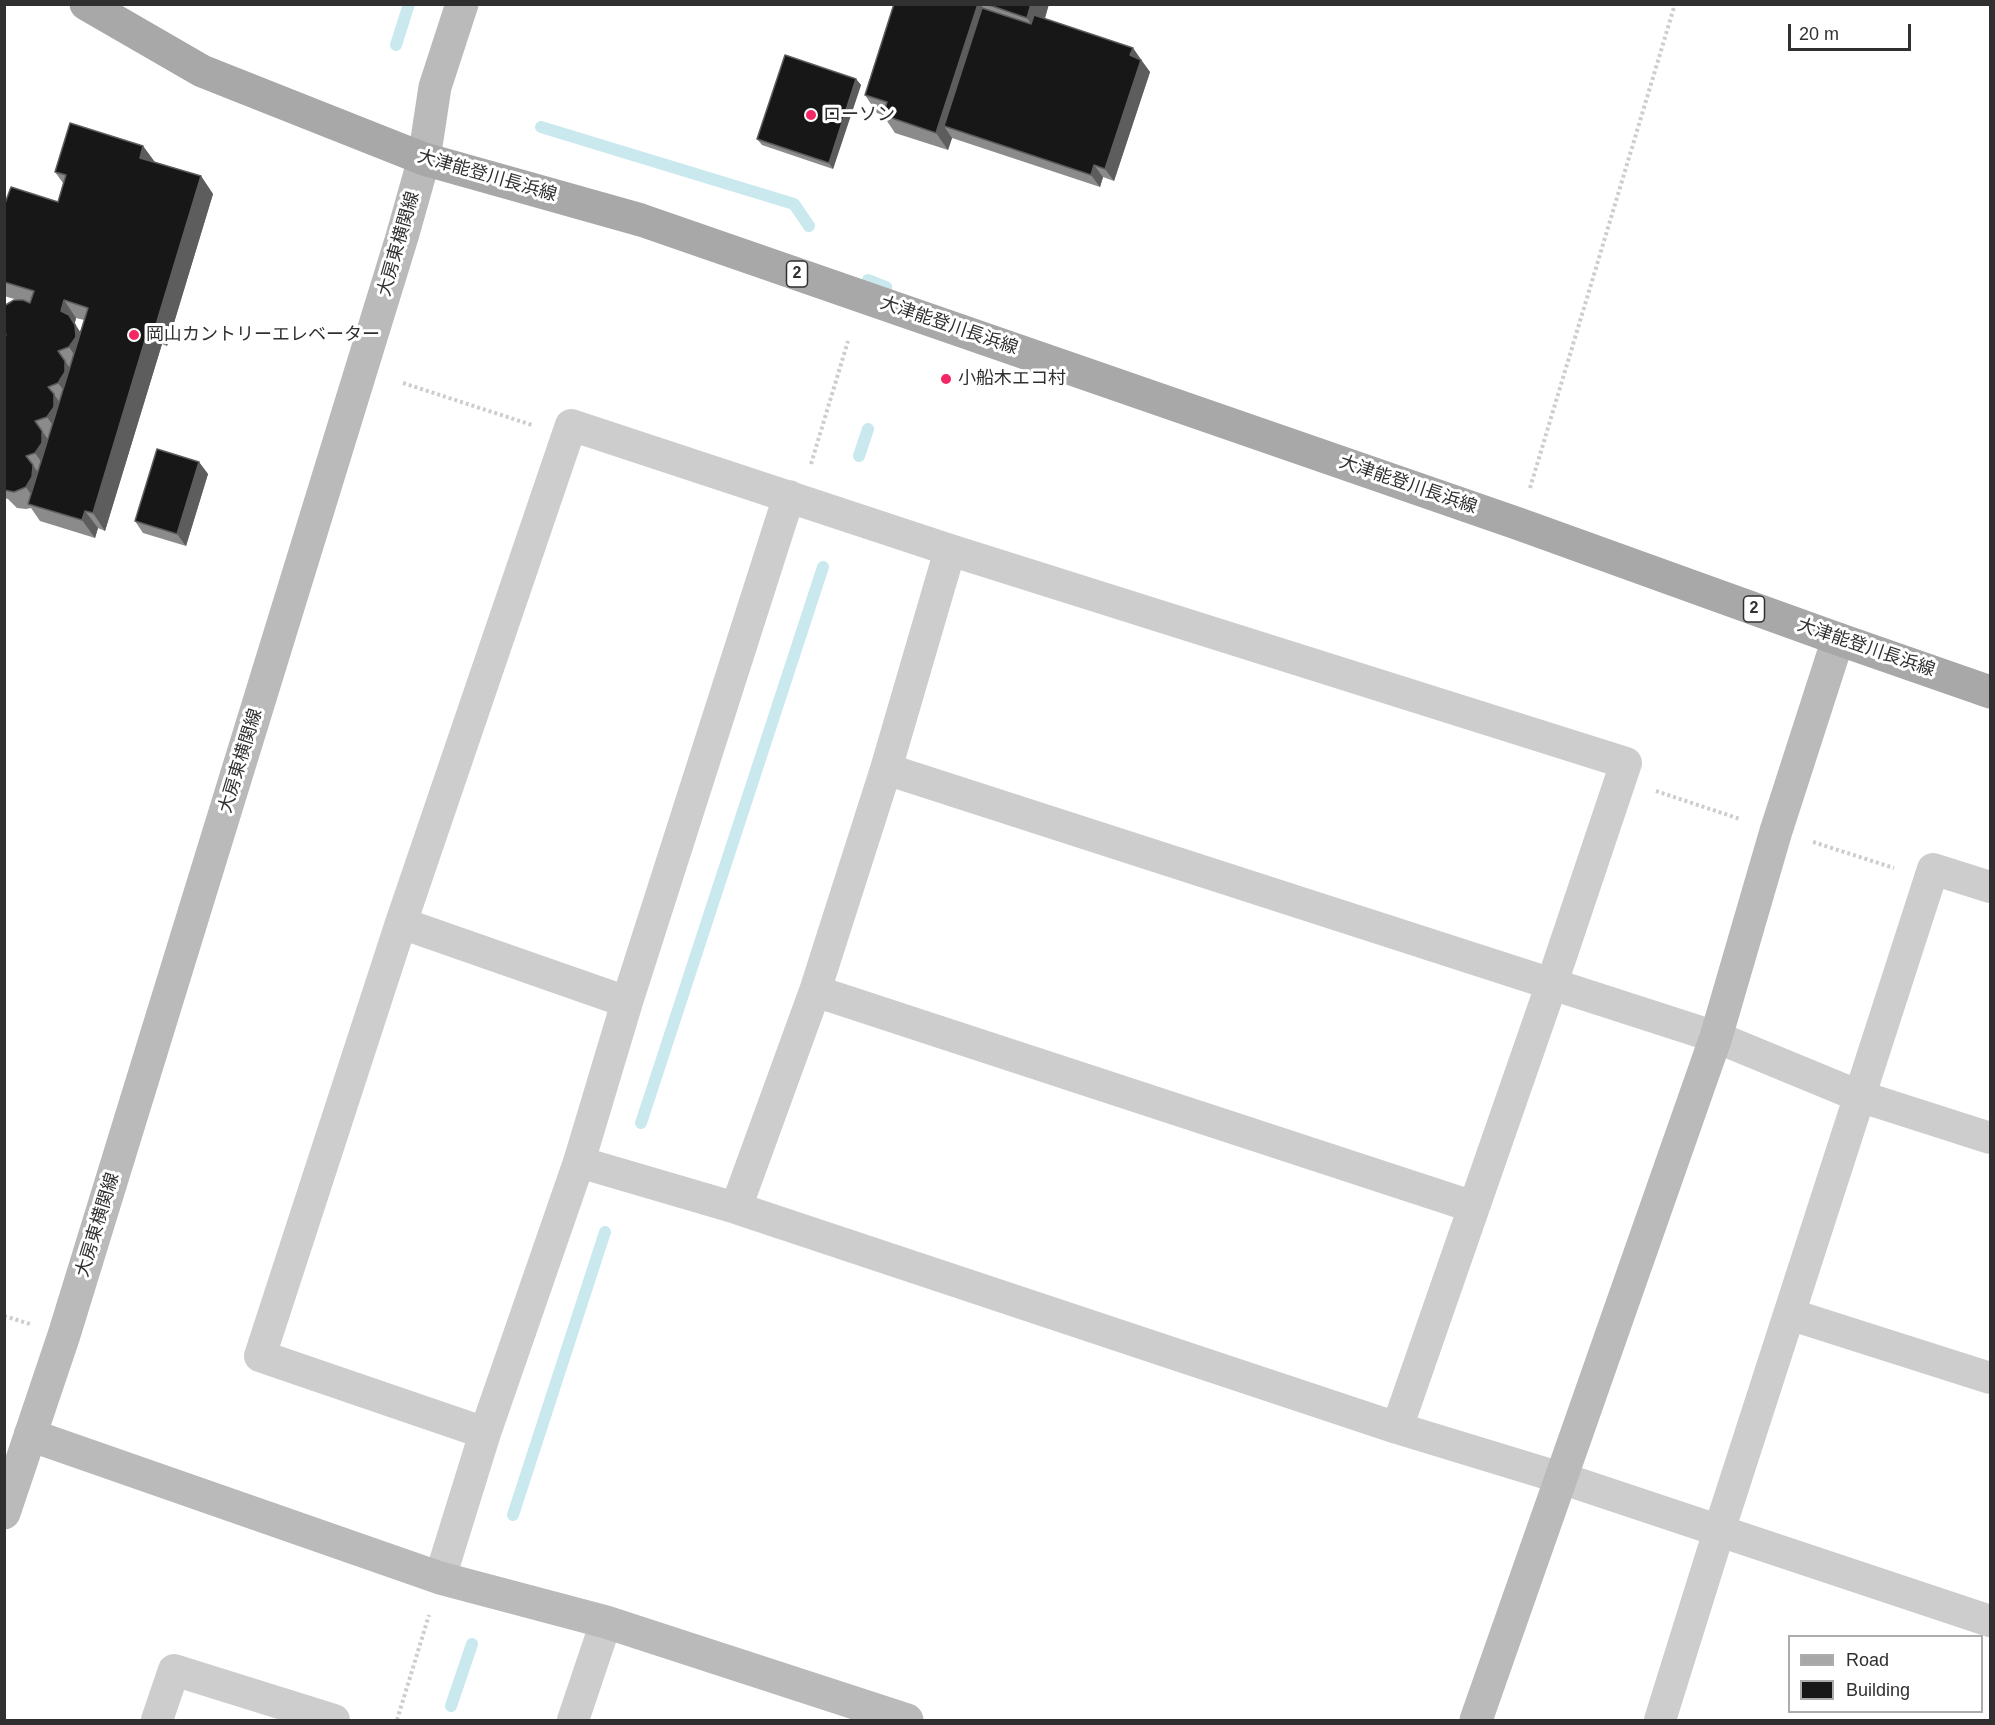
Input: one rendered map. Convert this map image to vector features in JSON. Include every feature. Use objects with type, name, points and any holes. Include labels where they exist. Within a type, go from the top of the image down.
[{"type":"main road","name":"大津能登川長浜線","points":[[86,4],[202,71],[424,159],[641,220],[1519,524],[1990,692]]},
{"type":"street","name":"大房東横関線","points":[[4,1513],[82,1278],[399,248],[424,159],[435,87],[462,4]]},
{"type":"street","points":[[485,1433],[260,1356],[401,922],[571,425],[950,550],[1626,763],[1397,1428]]},
{"type":"street","points":[[440,1578],[485,1433],[579,1162],[627,1002],[795,497]]},
{"type":"street","points":[[736,1208],[815,991],[886,770],[950,550]]},
{"type":"street","points":[[1476,1720],[1716,1037],[1776,831],[1838,639]]},
{"type":"street","points":[[886,770],[1716,1037],[1859,1096],[1990,1138]]},
{"type":"street","points":[[1660,1720],[1929,879],[1933,869],[1990,887]]},
{"type":"street","points":[[401,922],[627,1002]]},
{"type":"street","points":[[815,991],[1474,1207]]},
{"type":"street","points":[[579,1162],[736,1208],[1397,1428],[1561,1478],[1990,1621]]},
{"type":"street","points":[[1789,1314],[1990,1378]]},
{"type":"street","points":[[30,1435],[440,1578],[606,1622],[907,1720]]},
{"type":"street","points":[[573,1720],[606,1622]]},
{"type":"street","points":[[157,1720],[174,1670],[334,1720]]},
{"type":"path","points":[[1519,524],[1675,4]]},
{"type":"path","points":[[795,497],[848,341]]},
{"type":"path","points":[[403,383],[567,436]]},
{"type":"path","points":[[1620,779],[1929,879]]},
{"type":"path","points":[[397,1720],[440,1578]]},
{"type":"building","points":[[894,4],[978,4],[936,133],[883,115],[887,102],[865,95]]},
{"type":"building","points":[[986,4],[1031,4],[1027,18]]},
{"type":"building","points":[[982,8],[1031,24],[1034,15],[1133,48],[1130,55],[1141,60],[1105,169],[1094,165],[1091,175],[944,126]]},
{"type":"building","name":"ローソン","points":[[785,55],[856,79],[829,163],[757,139]]},
{"type":"building","name":"岡山カントリーエレベーター","points":[[70,123],[143,146],[140,158],[201,176],[155,328],[149,327],[93,513],[85,511],[82,520],[28,504],[88,308],[64,300],[61,311],[69,315],[75,325],[76,337],[69,347],[58,351],[65,361],[65,372],[58,383],[48,387],[54,394],[54,407],[47,417],[35,421],[42,431],[42,443],[35,453],[26,456],[33,465],[32,477],[26,487],[14,492],[4,490],[4,335],[6,335],[4,306],[14,300],[30,303],[34,291],[4,282],[4,206],[11,187],[58,202],[66,175],[55,172]]},
{"type":"building","points":[[157,449],[199,462],[177,534],[135,521]]},
{"type":"waterway","points":[[396,45],[409,4]]},
{"type":"waterway","points":[[541,127],[794,204],[809,226]]},
{"type":"waterway","points":[[868,280],[886,287],[885,292]]},
{"type":"waterway","points":[[859,456],[868,429]]},
{"type":"waterway","points":[[641,1123],[823,567]]},
{"type":"waterway","points":[[513,1515],[605,1232]]},
{"type":"waterway","points":[[451,1706],[472,1644]]},
{"type":"place","name":"ローソン","points":[[811,115]]},
{"type":"place","name":"岡山カントリーエレベーター","points":[[134,335]]},
{"type":"place","name":"小船木エコ村","points":[[946,379]]}]
